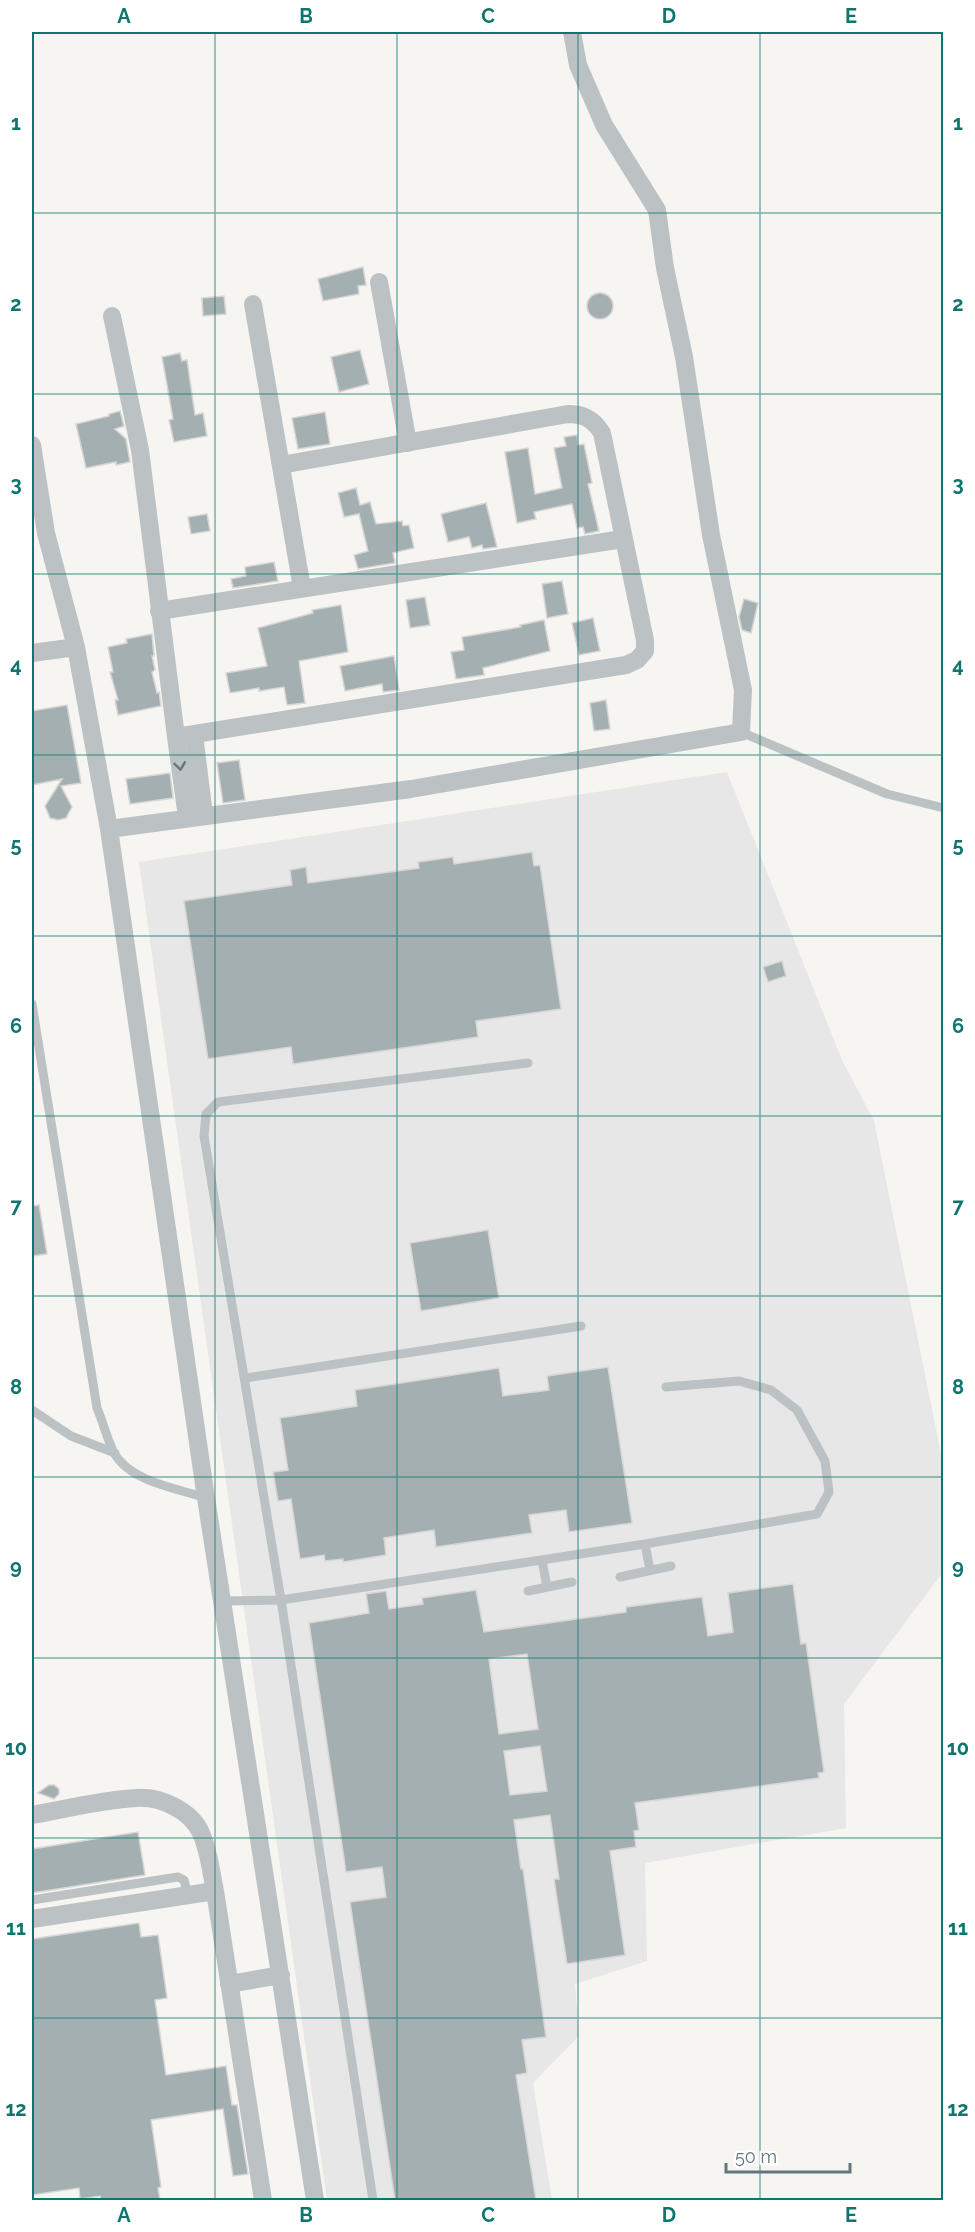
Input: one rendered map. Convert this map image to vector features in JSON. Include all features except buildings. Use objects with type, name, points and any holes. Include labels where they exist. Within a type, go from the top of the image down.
[{"type":"street","points":[[109,828],[411,789],[741,732],[743,690],[711,535],[684,357],[665,268],[657,210],[604,125],[578,65],[572,32]]},
{"type":"street","points":[[379,282],[408,443]]},
{"type":"street","points":[[253,304],[302,588]]},
{"type":"street","points":[[112,316],[140,450],[159,610],[185,736],[196,816]]},
{"type":"street","points":[[185,736],[626,665],[637,660],[645,651],[645,640],[602,433],[588,417],[568,414],[281,465]]},
{"type":"street","points":[[32,445],[46,533],[76,647],[109,828],[206,1498],[224,1601],[315,2200]]},
{"type":"street","points":[[159,610],[623,539]]},
{"type":"street","points":[[32,653],[76,647]]},
{"type":"street","points":[[32,1815],[138,1797],[162,1801],[183,1811],[201,1831],[215,1891],[263,2200]]},
{"type":"street","points":[[32,1919],[215,1891]]},
{"type":"street","points":[[229,1984],[281,1975]]},
{"type":"lane","points":[[741,732],[887,794],[944,808]]},
{"type":"lane","points":[[32,1004],[97,1408],[115,1453],[131,1471],[206,1498]]},
{"type":"lane","points":[[373,2200],[246,1378],[204,1136],[206,1114],[218,1102],[528,1063]]},
{"type":"lane","points":[[246,1378],[581,1326]]},
{"type":"lane","points":[[224,1601],[281,1599],[645,1544],[817,1514],[830,1492],[825,1461],[797,1410],[771,1390],[739,1381],[666,1387]]},
{"type":"lane","points":[[32,1410],[71,1436],[115,1453]]},
{"type":"lane","points":[[645,1544],[650,1570]]},
{"type":"lane","points":[[543,1560],[547,1587]]},
{"type":"lane","points":[[620,1576],[672,1566]]},
{"type":"lane","points":[[528,1590],[572,1582]]},
{"type":"lane","points":[[32,1900],[178,1877],[184,1880],[188,1895]]},
{"type":"shaded area","points":[[727,772],[842,1060],[874,1121],[943,1464],[943,1572],[844,1704],[846,1828],[645,1863],[647,1961],[575,1984],[579,2036],[533,2083],[552,2200],[327,2200],[139,862]]}]
